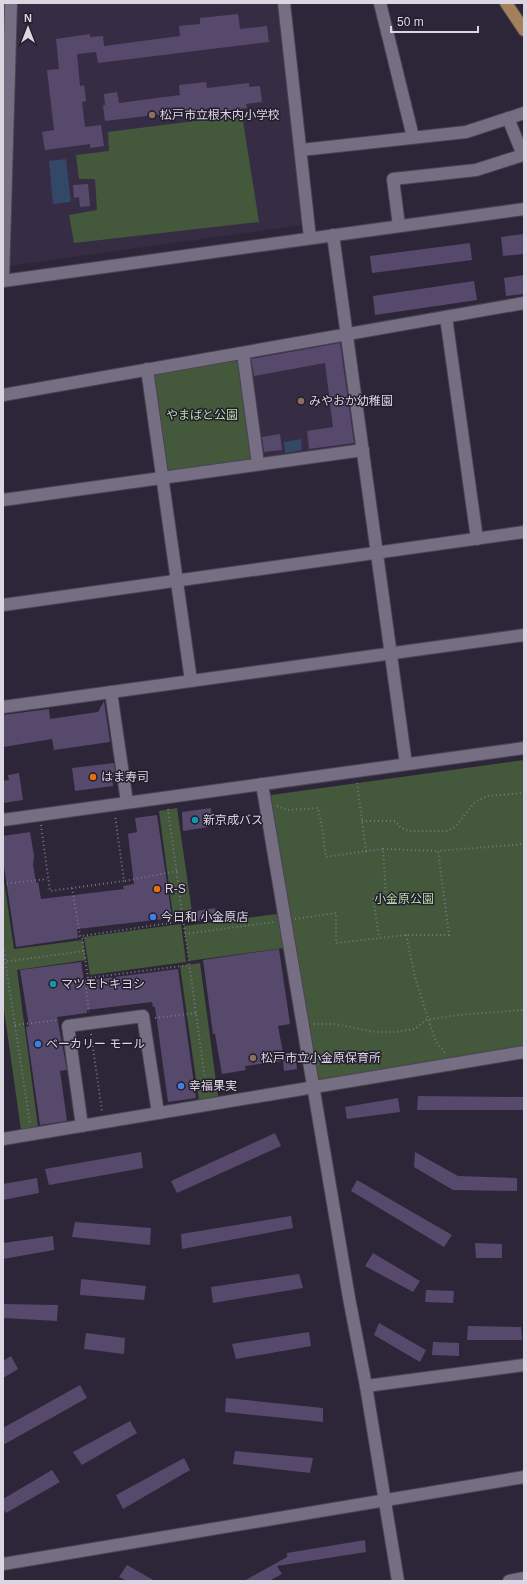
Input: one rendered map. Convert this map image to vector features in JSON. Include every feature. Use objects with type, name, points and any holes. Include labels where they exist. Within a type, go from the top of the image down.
[{"type":"main road","points":[[506,3],[524,30]]},
{"type":"street","points":[[11,3],[6,66],[3,282],[524,209]]},
{"type":"street","points":[[284,3],[310,238]]},
{"type":"street","points":[[380,3],[413,138]]},
{"type":"street","points":[[301,150],[466,132],[524,113]]},
{"type":"street","points":[[399,226],[393,179],[476,170],[522,155],[508,118]]},
{"type":"street","points":[[333,235],[392,653],[406,764]]},
{"type":"street","points":[[3,395],[524,303]]},
{"type":"street","points":[[446,317],[477,538]]},
{"type":"street","points":[[243,353],[258,464]]},
{"type":"street","points":[[147,369],[192,681]]},
{"type":"street","points":[[3,500],[363,450]]},
{"type":"street","points":[[3,605],[524,532]]},
{"type":"street","points":[[3,707],[524,635]]},
{"type":"street","points":[[111,692],[128,802]]},
{"type":"street","points":[[3,820],[524,748]]},
{"type":"street","points":[[262,784],[349,1298],[366,1386],[398,1581]]},
{"type":"street","points":[[82,1126],[68,1026],[143,1016],[158,1113]]},
{"type":"street","points":[[3,1139],[524,1052]]},
{"type":"street","points":[[366,1386],[524,1365]]},
{"type":"street","points":[[3,1564],[524,1477]]},
{"type":"street","points":[[509,1581],[524,1578]]},
{"type":"path","points":[[357,783],[366,851],[368,851]]},
{"type":"path","points":[[362,821],[394,821],[400,827],[408,831],[446,831],[455,827],[475,802],[487,796],[524,793]]},
{"type":"path","points":[[114,804],[124,881]]},
{"type":"path","points":[[275,805],[287,810],[318,808],[326,858],[383,849],[438,851],[524,844]]},
{"type":"path","points":[[168,810],[208,1105]]},
{"type":"path","points":[[39,814],[50,891],[124,881],[177,871]]},
{"type":"path","points":[[379,938],[373,897],[386,897],[383,849]]},
{"type":"path","points":[[185,934],[336,913],[336,943],[406,935],[449,935],[438,851]]},
{"type":"path","points":[[3,884],[48,879]]},
{"type":"path","points":[[72,888],[80,936],[82,936],[88,978],[85,979],[89,1016]]},
{"type":"path","points":[[82,936],[184,921]]},
{"type":"path","points":[[406,935],[414,977],[430,1020],[436,1042],[445,1051],[451,1064]]},
{"type":"path","points":[[3,947],[31,1134]]},
{"type":"path","points":[[4,961],[84,951]]},
{"type":"path","points":[[88,978],[189,964]]},
{"type":"path","points":[[303,1026],[314,1024],[335,1024],[375,1032],[395,1032],[416,1029],[426,1020],[474,1013],[524,1010]]},
{"type":"path","points":[[144,1019],[196,1013]]},
{"type":"shaded area","name":"松戸市立根木内小学校","points":[[18,3],[278,3],[302,225],[8,266]]},
{"type":"shaded area","name":"みやおか幼稚園","points":[[340,341],[342,343],[355,442],[353,446],[264,457],[259,454],[246,360],[250,357]]},
{"type":"green space","points":[[242,115],[259,222],[74,243],[69,215],[97,210],[95,179],[79,179],[76,155],[109,151],[108,132]]},
{"type":"green space","name":"やまばと公園","points":[[236,359],[239,362],[252,455],[249,460],[170,471],[166,468],[153,376],[156,372]]},
{"type":"green space","name":"小金原公園","points":[[524,760],[524,1052],[313,1088],[264,796]]},
{"type":"green space","points":[[177,808],[193,919],[174,923],[159,811]]},
{"type":"green space","points":[[3,874],[14,949],[83,940],[86,960],[17,970],[38,1127],[21,1130],[3,1003]]},
{"type":"green space","points":[[277,914],[284,948],[189,961],[184,926]]},
{"type":"green space","points":[[181,924],[186,962],[90,975],[84,937]]},
{"type":"green space","points":[[200,963],[218,1096],[199,1101],[180,966]]},
{"type":"water","points":[[66,159],[71,202],[53,204],[49,161]]},
{"type":"water","points":[[301,439],[302,450],[285,453],[284,442]]},
{"type":"building","points":[[238,14],[240,29],[267,26],[269,42],[98,63],[96,52],[77,54],[80,86],[84,85],[86,101],[82,102],[85,127],[101,125],[104,146],[90,148],[90,144],[45,150],[42,132],[54,130],[47,70],[59,69],[56,39],[90,34],[90,37],[103,36],[104,46],[180,36],[179,26],[200,24],[200,18]]},
{"type":"building","points":[[206,82],[207,88],[249,83],[249,87],[260,86],[262,102],[246,104],[247,108],[214,112],[213,108],[105,121],[103,105],[105,105],[104,94],[117,92],[119,103],[180,95],[179,85]]},
{"type":"building","points":[[88,184],[90,206],[80,207],[79,197],[74,198],[73,185]]},
{"type":"building","points":[[524,234],[524,254],[503,256],[501,237]]},
{"type":"building","points":[[470,243],[472,260],[372,273],[370,256]]},
{"type":"building","points":[[524,275],[524,294],[506,296],[504,278]]},
{"type":"building","points":[[474,281],[477,300],[375,315],[373,296]]},
{"type":"building","points":[[340,343],[354,443],[309,449],[307,431],[333,427],[325,363],[254,376],[251,359]]},
{"type":"building","points":[[280,434],[282,450],[264,452],[262,437]]},
{"type":"building","points":[[104,701],[110,742],[54,750],[52,739],[3,747],[3,715],[49,709],[50,719],[98,712]]},
{"type":"building","points":[[114,763],[116,777],[112,777],[113,786],[75,791],[72,768]]},
{"type":"building","points":[[19,773],[23,800],[3,803],[3,781],[9,780],[8,775]]},
{"type":"building","name":"新京成バス","points":[[211,808],[212,818],[207,818],[208,827],[183,831],[182,812]]},
{"type":"building","points":[[157,815],[172,918],[77,929],[78,938],[16,947],[3,860],[3,836],[30,832],[34,856],[33,865],[36,883],[38,882],[41,899],[124,889],[123,886],[134,884],[128,834],[137,832],[135,818]]},
{"type":"building","points":[[215,908],[217,918],[198,921],[196,911]]},
{"type":"building","points":[[279,949],[290,1024],[278,1026],[283,1053],[295,1052],[297,1069],[284,1071],[283,1061],[245,1066],[246,1070],[222,1074],[215,1034],[213,1034],[203,960]]},
{"type":"building","points":[[81,962],[84,981],[178,969],[196,1098],[168,1102],[155,1007],[153,1007],[152,1002],[87,1010],[87,1013],[57,1017],[67,1070],[60,1071],[67,1121],[40,1125],[26,1027],[29,1026],[20,970]]},
{"type":"building","points":[[418,1096],[523,1097],[523,1110],[417,1110]]},
{"type":"building","points":[[398,1098],[400,1112],[347,1119],[345,1107]]},
{"type":"building","points":[[275,1133],[281,1146],[177,1193],[171,1181]]},
{"type":"building","points":[[141,1152],[143,1168],[49,1185],[45,1169]]},
{"type":"building","points":[[415,1152],[458,1176],[517,1178],[517,1191],[453,1190],[414,1167]]},
{"type":"building","points":[[37,1178],[39,1193],[3,1200],[3,1184]]},
{"type":"building","points":[[357,1180],[452,1235],[444,1247],[351,1191]]},
{"type":"building","points":[[291,1216],[293,1228],[182,1249],[181,1234]]},
{"type":"building","points":[[75,1222],[151,1228],[150,1245],[72,1237]]},
{"type":"building","points":[[53,1236],[54,1250],[3,1259],[3,1243]]},
{"type":"building","points":[[475,1243],[502,1244],[502,1258],[476,1258]]},
{"type":"building","points":[[373,1253],[420,1281],[413,1292],[365,1266]]},
{"type":"building","points":[[299,1274],[303,1288],[213,1303],[211,1287]]},
{"type":"building","points":[[81,1279],[146,1286],[144,1300],[80,1295]]},
{"type":"building","points":[[426,1290],[454,1291],[453,1303],[425,1302]]},
{"type":"building","points":[[3,1304],[58,1305],[57,1321],[3,1318]]},
{"type":"building","points":[[379,1323],[426,1350],[420,1362],[374,1335]]},
{"type":"building","points":[[468,1326],[521,1327],[522,1340],[467,1340]]},
{"type":"building","points":[[309,1332],[311,1346],[236,1359],[232,1344]]},
{"type":"building","points":[[86,1333],[125,1338],[124,1354],[84,1349]]},
{"type":"building","points":[[433,1342],[459,1343],[459,1356],[432,1355]]},
{"type":"building","points":[[11,1356],[18,1369],[3,1378],[3,1361]]},
{"type":"building","points":[[80,1385],[87,1398],[3,1445],[3,1428]]},
{"type":"building","points":[[226,1398],[323,1408],[323,1422],[225,1412]]},
{"type":"building","points":[[130,1421],[137,1433],[82,1465],[73,1452]]},
{"type":"building","points":[[235,1451],[313,1458],[310,1473],[233,1464]]},
{"type":"building","points":[[184,1458],[190,1470],[123,1509],[116,1495]]},
{"type":"building","points":[[52,1470],[60,1482],[6,1513],[3,1508],[3,1499]]},
{"type":"building","points":[[365,1540],[366,1552],[277,1566],[282,1574],[269,1581],[244,1581],[287,1557],[287,1553]]},
{"type":"building","points":[[127,1565],[155,1581],[127,1581],[119,1577]]},
{"type":"place","name":"松戸市立根木内小学校","points":[[152,115]]},
{"type":"place","name":"みやおか幼稚園","points":[[301,401]]},
{"type":"place","name":"はま寿司","points":[[93,777]]},
{"type":"place","name":"新京成バス","points":[[195,820]]},
{"type":"place","name":"R-S","points":[[157,889]]},
{"type":"place","name":"今日和 小金原店","points":[[153,917]]},
{"type":"place","name":"マツモトキヨシ","points":[[53,984]]},
{"type":"place","name":"ベーカリー モール","points":[[38,1044]]},
{"type":"place","name":"松戸市立小金原保育所","points":[[253,1058]]},
{"type":"place","name":"幸福果実","points":[[181,1086]]}]
